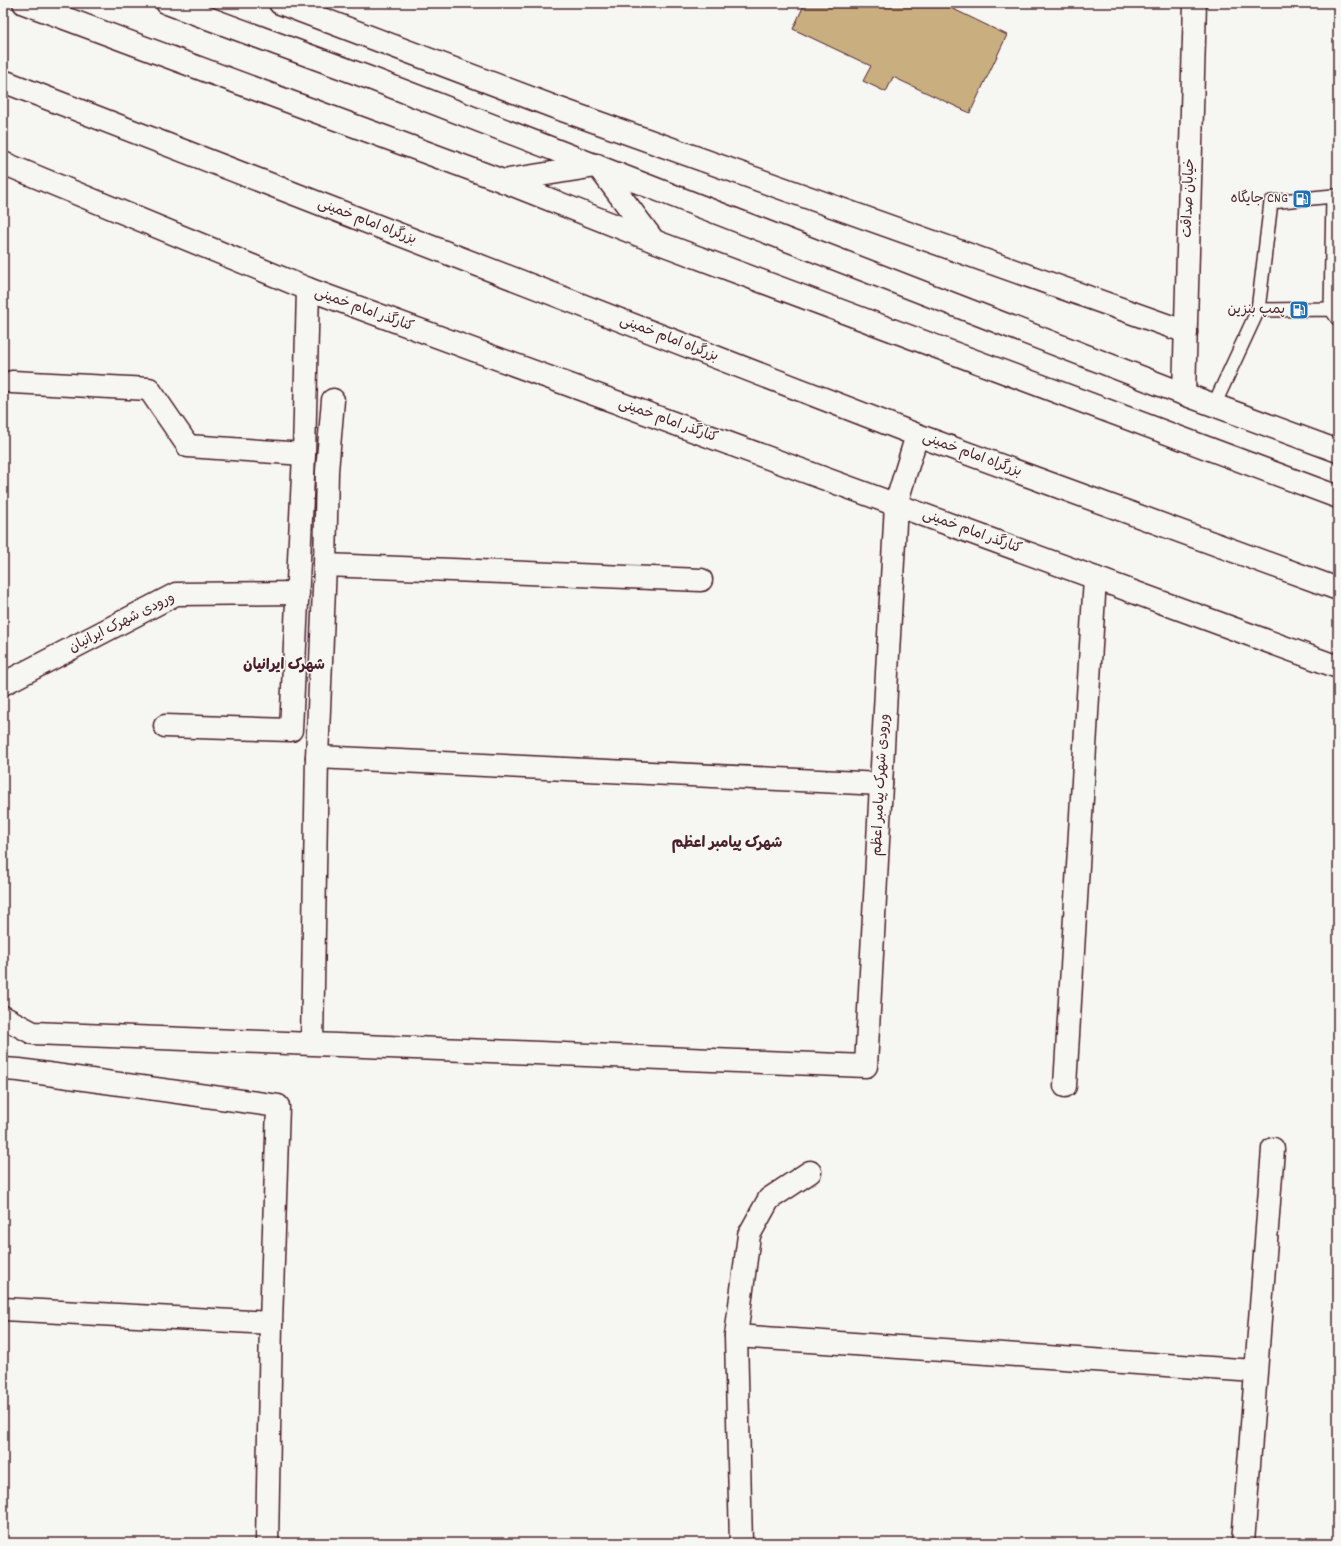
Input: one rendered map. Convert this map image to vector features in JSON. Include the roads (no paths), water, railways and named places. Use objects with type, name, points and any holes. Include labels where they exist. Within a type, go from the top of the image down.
[{"type":"main road","points":[[24,3],[503,181],[654,241],[1338,497]]},
{"type":"main road","points":[[167,3],[597,165],[1184,394],[1338,451]]},
{"type":"main road","points":[[280,3],[557,108],[1186,332]]},
{"type":"main road","name":"خیابان صداقت","points":[[1184,394],[1195,3]]},
{"type":"main road","name":"بزرگراه امام خمینی","points":[[3,81],[917,435],[1338,589]]},
{"type":"main road","name":"کنارگذر امام خمینی","points":[[3,163],[308,289],[1338,667]]},
{"type":"main road","points":[[503,181],[597,165]]},
{"type":"main road","points":[[597,165],[654,241]]},
{"type":"main road","points":[[165,726],[291,730],[304,454],[308,289]]},
{"type":"main road","points":[[12,382],[149,389],[188,446],[304,454]]},
{"type":"main road","points":[[3,1018],[32,1033],[312,1043],[318,757],[326,565],[327,471],[333,400]]},
{"type":"main road","name":"ورودی شهرک پیامبر اعظم","points":[[312,1043],[866,1066],[896,504],[917,435]]},
{"type":"main road","points":[[326,565],[701,580]]},
{"type":"main road","points":[[1065,1086],[1095,578]]},
{"type":"main road","name":"ورودی شهرک ایرانیان","points":[[3,684],[176,594],[298,593]]},
{"type":"main road","points":[[318,757],[881,784]]},
{"type":"main road","points":[[3,1069],[278,1106],[271,1323],[267,1543]]},
{"type":"main road","points":[[1243,1543],[1273,1149]]},
{"type":"main road","points":[[741,1543],[736,1336],[749,1235],[769,1200],[810,1172]]},
{"type":"main road","points":[[3,1309],[271,1323]]},
{"type":"main road","points":[[736,1336],[1255,1371]]},
{"type":"lane","points":[[1214,405],[1258,310],[1271,202],[1333,196],[1335,314],[1258,310]]},
{"type":"place","name":"جایگاه CNG","points":[[1302,199]]},
{"type":"place","name":"پمپ بنزین","points":[[1299,310]]},
{"type":"district","name":"شهرک ایرانیان","points":[[284,666]]},
{"type":"district","name":"شهرک پیامبر اعظم","points":[[727,844]]}]
